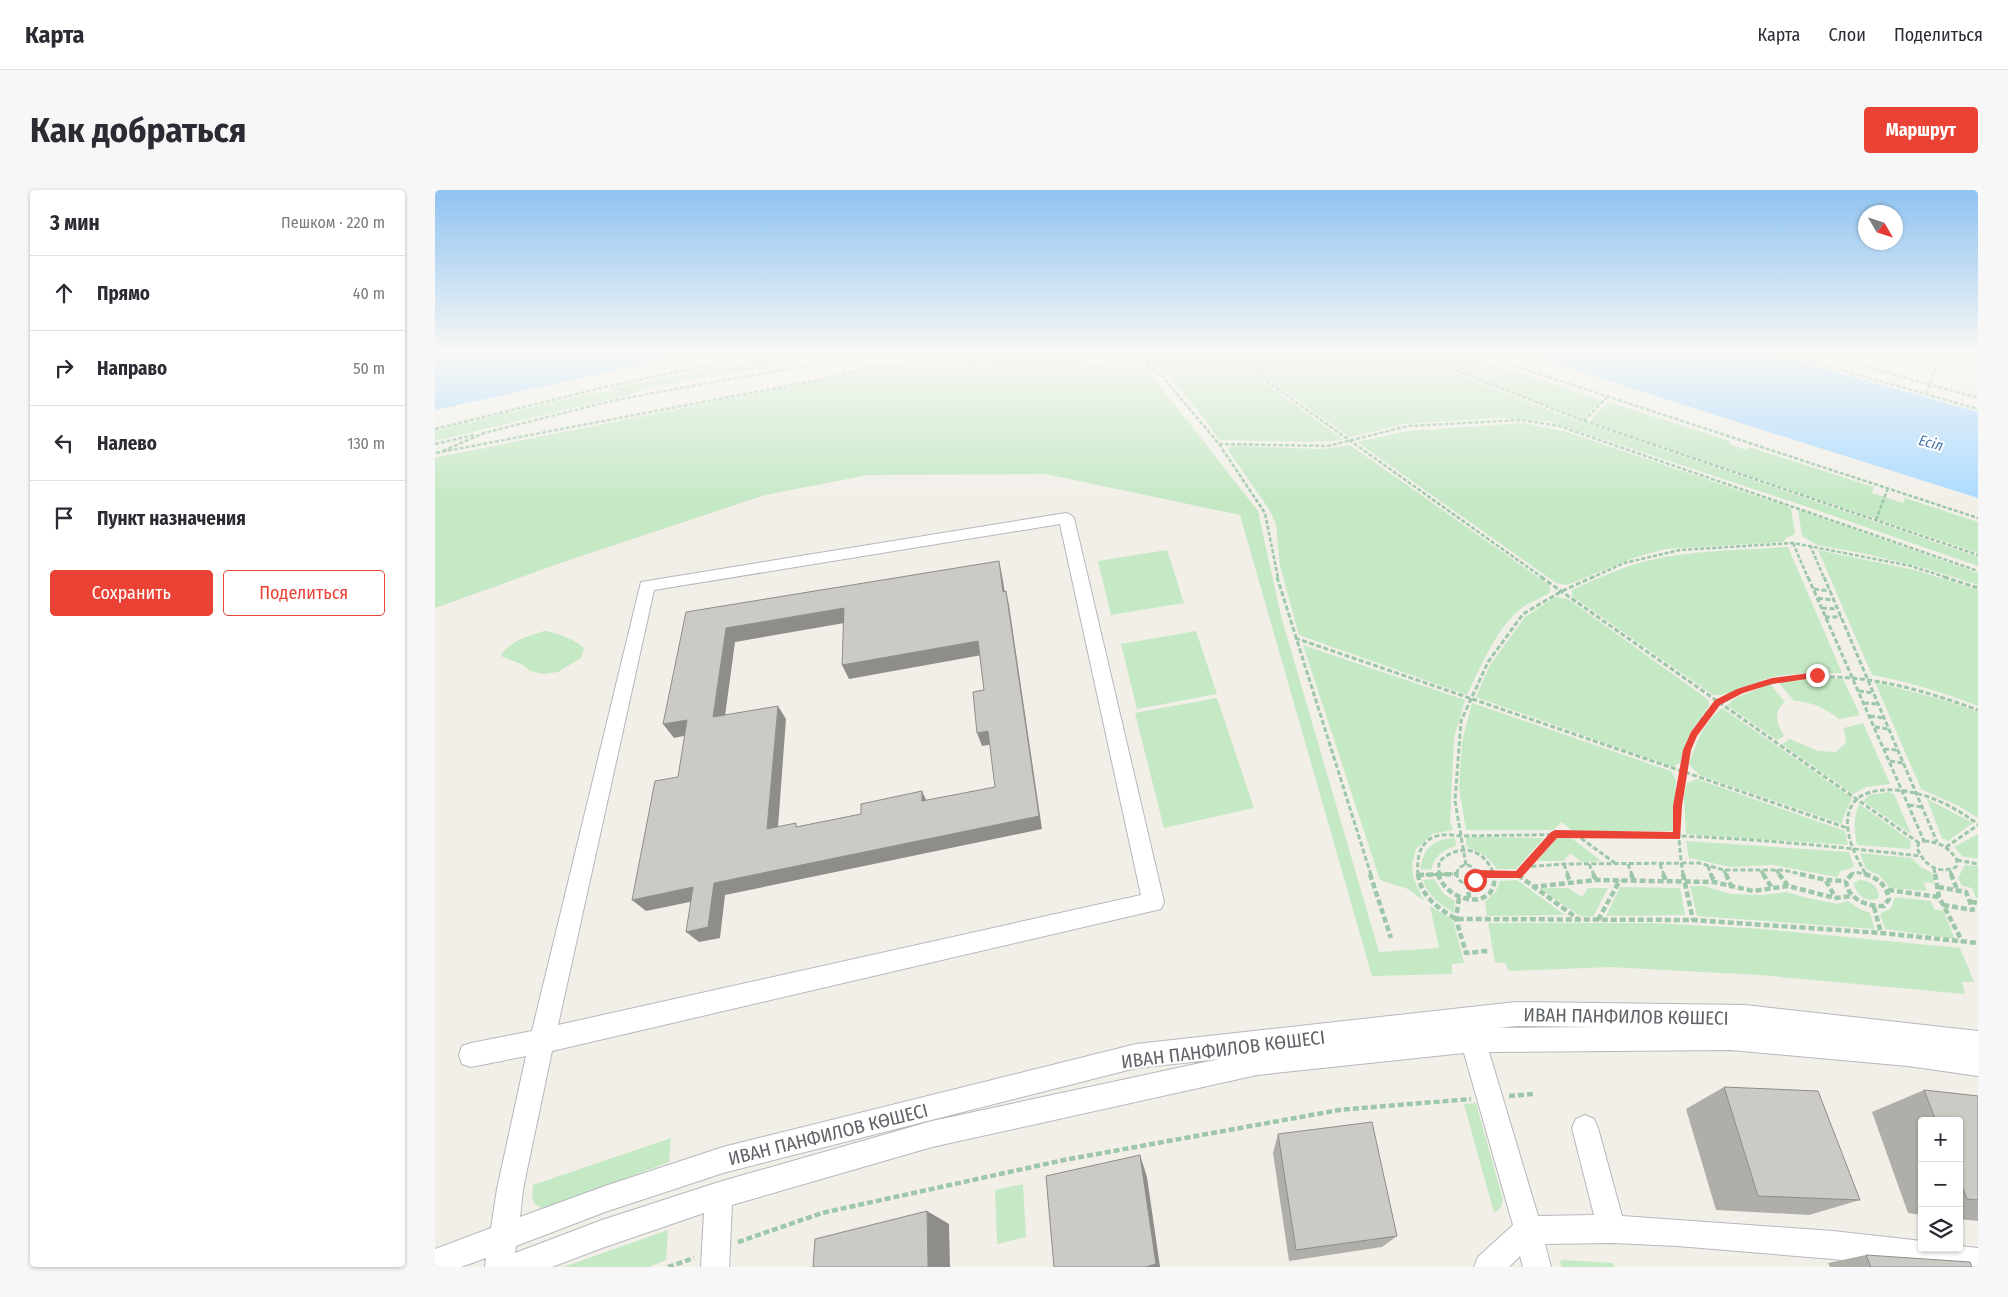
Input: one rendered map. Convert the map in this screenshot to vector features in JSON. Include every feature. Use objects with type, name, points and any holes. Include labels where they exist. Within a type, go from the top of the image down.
[{"type":"street","points":[[471,1055],[542,1041],[1153,902],[1066,518],[647,586],[542,1041],[510,1189],[499,1267]]},
{"type":"street","name":"ИВАН ПАНФИЛОВ КӨШЕСІ","points":[[516,1267],[603,1234],[719,1195],[932,1134],[1257,1063],[1470,1030],[1516,1014],[1745,1017],[1978,1043]]},
{"type":"street","name":"ИВАН ПАНФИЛОВ КӨШЕСІ","points":[[435,1263],[503,1236],[723,1160],[1136,1056],[1470,1030],[1731,1038],[1908,1054],[1978,1064]]},
{"type":"street","points":[[1470,1030],[1537,1267]]},
{"type":"street","points":[[1585,1128],[1606,1210],[1613,1229]]},
{"type":"street","points":[[716,1258],[719,1195]]},
{"type":"street","points":[[1488,1267],[1528,1230],[1613,1229],[1833,1245],[1978,1262]]},
{"type":"path","points":[[435,429],[535,403]]},
{"type":"path","points":[[435,444],[602,403]]},
{"type":"path","points":[[436,454],[698,403]]},
{"type":"path","points":[[1185,403],[1219,444],[1265,513],[1274,566],[1295,638],[1391,938]]},
{"type":"path","points":[[1298,403],[1717,702],[1919,843]]},
{"type":"path","points":[[1539,403],[1584,421],[1978,555]]},
{"type":"path","points":[[1584,421],[1601,403]]},
{"type":"path","points":[[1626,403],[1978,518]]},
{"type":"path","points":[[1958,403],[1978,409]]},
{"type":"path","points":[[1219,444],[1328,446],[1408,426],[1522,420],[1559,426],[1978,571]]},
{"type":"path","points":[[436,454],[484,433]]},
{"type":"path","points":[[1876,520],[1888,488]]},
{"type":"path","points":[[1793,543],[1924,840]]},
{"type":"path","points":[[1465,865],[1455,801],[1461,721],[1488,662],[1523,614],[1562,591],[1624,563],[1680,550],[1793,543],[1810,544],[1911,566],[1978,588]]},
{"type":"path","points":[[1810,544],[1937,842]]},
{"type":"path","points":[[1813,589],[1830,592]]},
{"type":"path","points":[[1817,598],[1833,600]]},
{"type":"path","points":[[1821,608],[1837,609]]},
{"type":"path","points":[[1825,617],[1841,617]]},
{"type":"path","points":[[1295,638],[1847,828]]},
{"type":"path","points":[[1693,920],[1684,882],[1677,836],[1678,806],[1687,750],[1694,734],[1717,702],[1740,691],[1772,681],[1817,675],[1852,676],[1934,693],[1978,710]]},
{"type":"path","points":[[1858,691],[1873,693]]},
{"type":"path","points":[[1863,702],[1878,704]]},
{"type":"path","points":[[1869,716],[1884,718]]},
{"type":"path","points":[[1874,727],[1889,729]]},
{"type":"path","points":[[1884,748],[1897,750]]},
{"type":"path","points":[[1889,761],[1903,763]]},
{"type":"path","points":[[1865,873],[1853,849],[1847,828],[1856,798],[1866,792],[1877,789],[1915,791],[1942,802],[1978,825],[1946,847]]},
{"type":"path","points":[[1909,805],[1922,807]]},
{"type":"path","points":[[1957,860],[1956,867],[1950,871],[1934,868],[1919,856],[1853,849],[1677,836],[1575,834],[1459,836],[1441,834],[1430,839],[1416,861],[1418,875],[1425,895],[1440,909],[1456,918],[1693,920],[1881,933],[1978,943]]},
{"type":"path","points":[[1518,876],[1555,834]]},
{"type":"path","points":[[1575,834],[1615,864]]},
{"type":"path","points":[[1919,856],[1917,848],[1919,843],[1924,840],[1937,842],[1946,847],[1957,860],[1978,864]]},
{"type":"path","points":[[1463,849],[1477,853],[1488,862],[1495,874],[1495,885],[1489,894],[1479,899],[1459,898],[1441,884],[1437,875],[1438,864],[1443,856],[1451,850],[1463,849]]},
{"type":"path","points":[[1524,867],[1563,864],[1699,863],[1724,870],[1776,870],[1826,880],[1845,881]]},
{"type":"path","points":[[1563,864],[1570,882]]},
{"type":"path","points":[[1589,864],[1596,880]]},
{"type":"path","points":[[1627,864],[1634,881]]},
{"type":"path","points":[[1660,864],[1666,881]]},
{"type":"path","points":[[1465,865],[1472,868],[1476,874],[1475,880],[1468,883],[1461,880],[1457,874],[1458,868],[1465,865]]},
{"type":"path","points":[[1708,866],[1714,882]]},
{"type":"path","points":[[1934,868],[1939,897],[1962,942]]},
{"type":"path","points":[[1724,870],[1732,888]]},
{"type":"path","points":[[1776,870],[1788,886]]},
{"type":"path","points":[[1761,871],[1772,888]]},
{"type":"path","points":[[1950,871],[1958,892]]},
{"type":"path","points":[[1888,890],[1889,900],[1884,906],[1874,907],[1863,903],[1853,896],[1847,888],[1845,881],[1849,875],[1855,872],[1865,873],[1874,876],[1888,890],[1939,897]]},
{"type":"path","points":[[1418,875],[1457,874]]},
{"type":"path","points":[[1476,874],[1518,876],[1579,920]]},
{"type":"path","points":[[1531,887],[1596,880],[1714,882],[1732,888],[1753,891],[1788,886],[1835,898],[1853,896]]},
{"type":"path","points":[[1597,920],[1620,880]]},
{"type":"path","points":[[1826,880],[1835,898]]},
{"type":"path","points":[[1468,883],[1469,900]]},
{"type":"path","points":[[1938,887],[1966,892],[1973,910],[1943,905]]},
{"type":"path","points":[[1459,898],[1456,918],[1466,953],[1488,951]]},
{"type":"path","points":[[1970,902],[1978,903]]},
{"type":"path","points":[[1874,907],[1881,933]]},
{"type":"path","points":[[668,1267],[716,1258],[823,1213],[1064,1160],[1339,1110],[1534,1094]]},
{"type":"green space","points":[[549,403],[592,403],[435,441],[435,431],[469,422],[469,424],[478,420]]},
{"type":"green space","points":[[707,403],[1174,403],[1258,511],[1281,616],[1379,952],[1439,948],[1430,906],[1453,920],[1464,963],[1452,964],[1452,974],[1372,976],[1240,515],[1046,474],[868,475],[765,495],[569,560],[435,608],[435,458]]},
{"type":"green space","points":[[1191,403],[1293,403],[1344,440],[1310,442],[1220,440]]},
{"type":"green space","points":[[1302,403],[1532,403],[1978,557],[1978,566],[1805,506],[1548,421],[1497,418],[1404,424],[1350,437]]},
{"type":"green space","points":[[1540,403],[1599,403],[1583,420]]},
{"type":"green space","points":[[1607,403],[1612,403],[1730,441],[1729,444],[1747,450],[1749,447],[1874,487],[1872,493],[1903,503],[1905,498],[1978,522],[1978,553],[1589,422]]},
{"type":"green space","points":[[1524,423],[1567,432],[1791,508],[1795,534],[1786,538],[1784,542],[1666,549],[1636,557],[1567,585],[1556,583],[1357,442],[1408,431]]},
{"type":"green space","points":[[1350,445],[1549,585],[1550,593],[1526,605],[1507,623],[1491,646],[1467,695],[1299,635],[1280,566],[1276,524],[1269,509],[1228,450],[1232,446],[1322,449]]},
{"type":"green space","points":[[1798,510],[1978,573],[1978,585],[1928,569],[1867,554],[1817,545],[1802,536]]},
{"type":"green space","points":[[1788,547],[1842,673],[1781,675],[1765,679],[1728,694],[1713,695],[1572,596],[1572,590],[1620,569],[1651,560],[1702,552]]},
{"type":"green space","points":[[1167,550],[1184,603],[1111,615],[1098,561]]},
{"type":"green space","points":[[1818,550],[1915,570],[1978,590],[1978,706],[1926,688],[1872,675]]},
{"type":"green space","points":[[1555,597],[1568,599],[1706,698],[1710,704],[1688,739],[1681,762],[1673,767],[1476,697],[1490,665],[1525,617]]},
{"type":"green space","points":[[544,631],[565,637],[581,645],[584,648],[581,658],[558,672],[543,674],[530,671],[523,665],[501,656],[514,643]]},
{"type":"green space","points":[[1196,631],[1217,694],[1137,709],[1121,644]]},
{"type":"green space","points":[[1303,645],[1465,700],[1454,738],[1450,821],[1453,830],[1432,834],[1416,849],[1412,864],[1413,877],[1424,901],[1408,889],[1380,880]]},
{"type":"green space","points":[[1818,678],[1843,679],[1860,715],[1839,719],[1818,706],[1794,701],[1779,683]]},
{"type":"green space","points":[[1875,682],[1943,700],[1978,712],[1978,818],[1957,805],[1921,789]]},
{"type":"green space","points":[[1770,684],[1785,702],[1777,714],[1779,727],[1784,736],[1777,740],[1727,705],[1736,698]]},
{"type":"green space","points":[[1217,698],[1254,808],[1164,828],[1135,713]]},
{"type":"green space","points":[[1472,703],[1671,771],[1676,780],[1673,831],[1573,831],[1561,822],[1554,830],[1466,830],[1459,788],[1462,742]]},
{"type":"green space","points":[[1722,708],[1852,798],[1842,824],[1699,775],[1689,764],[1705,726]]},
{"type":"green space","points":[[1863,723],[1890,784],[1866,787],[1853,794],[1782,744],[1790,739],[1818,751],[1836,752],[1846,743],[1844,728]]},
{"type":"green space","points":[[1697,779],[1845,831],[1848,845],[1686,834],[1684,795],[1687,783]]},
{"type":"green space","points":[[1889,792],[1894,794],[1911,834],[1863,801],[1869,795]]},
{"type":"green space","points":[[1927,799],[1973,823],[1948,841],[1942,838]]},
{"type":"green space","points":[[1859,804],[1911,841],[1910,849],[1857,845],[1855,824]]},
{"type":"green space","points":[[1978,834],[1978,859],[1962,856],[1954,847]]},
{"type":"green space","points":[[1466,837],[1544,838],[1516,869],[1497,869],[1486,856],[1466,846]]},
{"type":"green space","points":[[1570,837],[1601,861],[1582,862],[1570,853],[1564,861],[1537,861],[1557,838]]},
{"type":"green space","points":[[1455,838],[1456,846],[1440,854],[1431,870],[1420,869],[1424,855],[1435,842]]},
{"type":"green space","points":[[1686,841],[1849,852],[1854,867],[1841,871],[1837,877],[1773,865],[1730,867],[1689,858]]},
{"type":"green space","points":[[1860,853],[1911,858],[1921,867],[1932,873],[1934,883],[1924,882],[1927,891],[1890,888],[1879,875],[1866,869]]},
{"type":"green space","points":[[1965,865],[1978,866],[1978,898],[1976,898],[1972,888],[1962,886],[1958,878]]},
{"type":"green space","points":[[1434,879],[1444,894],[1455,901],[1454,913],[1431,895],[1423,880]]},
{"type":"green space","points":[[1517,880],[1565,915],[1487,916],[1485,902],[1496,891],[1500,881]]},
{"type":"green space","points":[[1859,880],[1869,882],[1875,887],[1879,896],[1877,899],[1873,900],[1862,897],[1856,891],[1854,883]]},
{"type":"green space","points":[[1690,886],[1704,886],[1730,894],[1763,895],[1786,892],[1838,904],[1848,901],[1859,909],[1870,913],[1875,929],[1697,916]]},
{"type":"green space","points":[[1620,887],[1680,888],[1685,915],[1606,916]]},
{"type":"green space","points":[[1539,888],[1568,888],[1582,897],[1588,888],[1608,888],[1593,917],[1580,916]]},
{"type":"green space","points":[[1895,897],[1931,901],[1934,909],[1943,911],[1955,939],[1885,929],[1880,914],[1891,908]]},
{"type":"green space","points":[[1488,923],[1653,923],[1762,929],[1960,948],[1974,982],[1962,982],[1965,994],[1760,975],[1610,967],[1509,971],[1505,963],[1495,962]]},
{"type":"green space","points":[[1476,1103],[1503,1200],[1501,1207],[1494,1213],[1464,1104]]},
{"type":"green space","points":[[671,1138],[669,1162],[549,1207],[541,1208],[535,1204],[532,1198],[533,1185]]},
{"type":"green space","points":[[1023,1184],[1026,1237],[997,1244],[995,1190]]},
{"type":"green space","points":[[668,1230],[666,1260],[649,1267],[563,1267]]},
{"type":"green space","points":[[1562,1260],[1613,1263],[1614,1267],[1562,1267],[1560,1262]]},
{"type":"water","points":[[435,403],[466,403],[435,410]]},
{"type":"water","name":"Есіл","points":[[1678,403],[1947,403],[1978,412],[1978,498]]},
{"type":"building","points":[[999,561],[1003,592],[1006,591],[1039,816],[714,883],[708,927],[686,932],[693,887],[632,900],[655,781],[678,777],[687,720],[663,724],[686,612]],"holes":[[[844,608],[842,665],[978,641],[984,690],[973,692],[977,733],[988,731],[995,787],[922,801],[922,791],[861,804],[861,814],[796,827],[796,823],[767,829],[778,706],[713,717],[726,628]]]},
{"type":"building","points":[[1724,1087],[1818,1091],[1860,1200],[1758,1196]]},
{"type":"building","points":[[1924,1090],[1978,1096],[1978,1200],[1967,1199],[1963,1188],[1963,1117],[1934,1117]]},
{"type":"building","points":[[1372,1122],[1397,1236],[1296,1250],[1278,1134]]},
{"type":"building","points":[[1140,1155],[1156,1264],[1146,1267],[1054,1267],[1046,1176]]},
{"type":"building","points":[[927,1211],[928,1267],[813,1267],[815,1239]]},
{"type":"building","points":[[1866,1255],[1970,1262],[1972,1267],[1871,1267]]},
{"type":"route","points":[[1475,880],[1476,874],[1518,876],[1555,834],[1677,836],[1678,806],[1687,750],[1694,734],[1717,702],[1740,691],[1772,681],[1817,675]]}]
